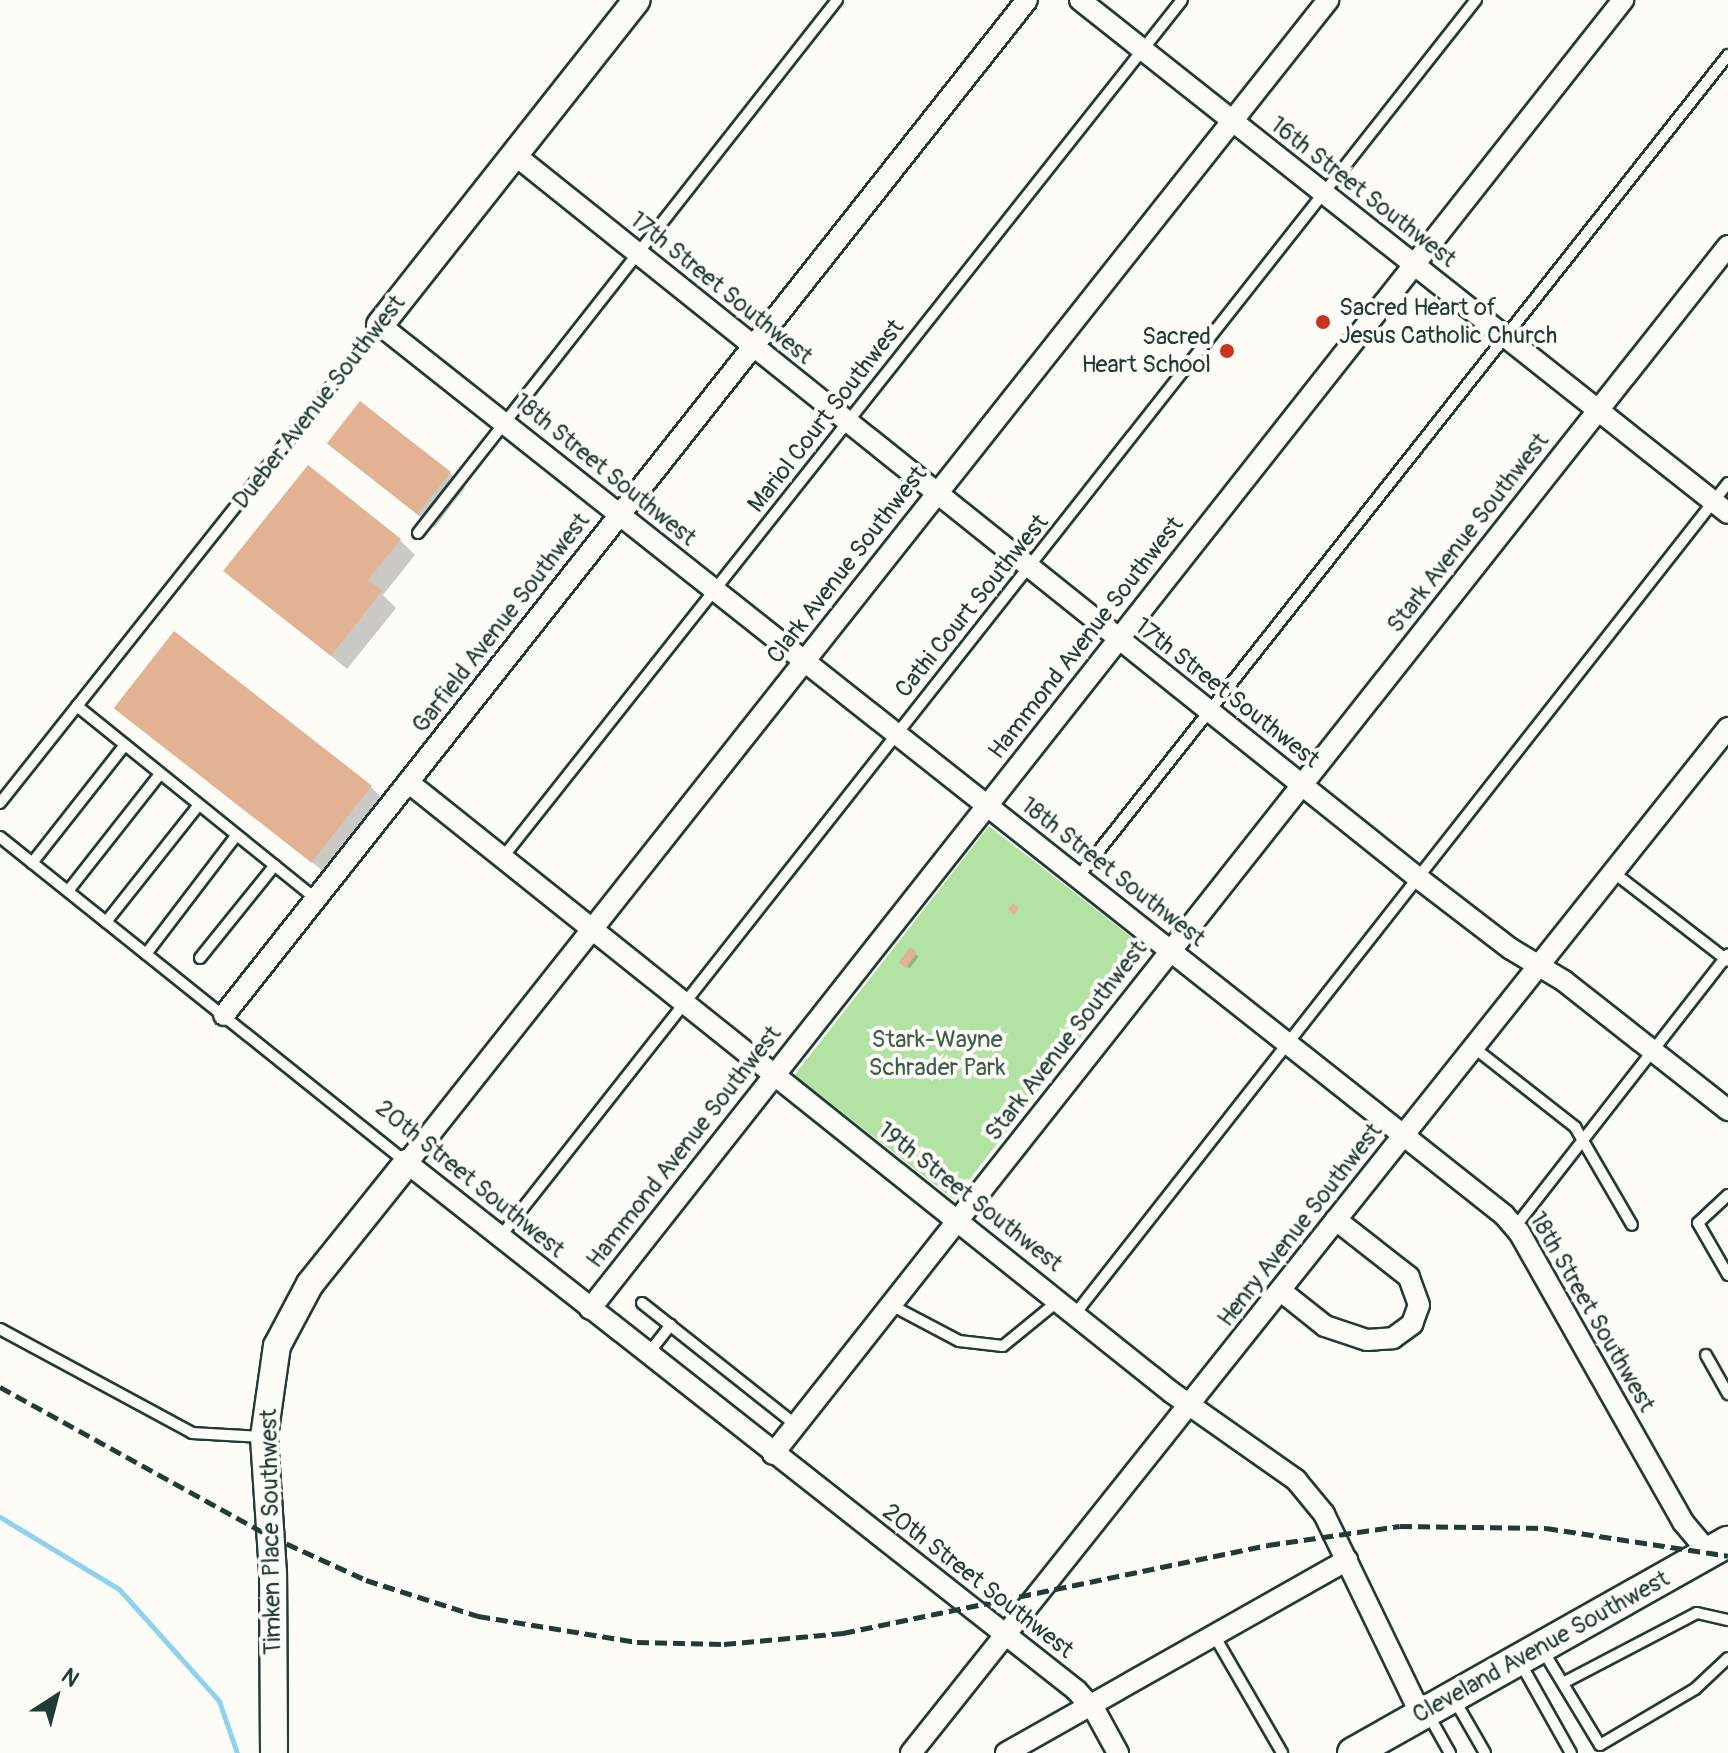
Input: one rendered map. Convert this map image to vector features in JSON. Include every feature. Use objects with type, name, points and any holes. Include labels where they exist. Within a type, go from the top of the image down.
[{"type":"main road","name":"Cleveland Avenue Southwest","points":[[1353,1753],[1718,1547]]},
{"type":"street","name":"Dueber Avenue Southwest","points":[[380,325],[637,0]]},
{"type":"street","name":"Garfield Avenue Southwest","points":[[224,1015],[1027,0]]},
{"type":"street","name":"16th Street Southwest","points":[[1080,0],[1721,507]]},
{"type":"street","name":"Clark Avenue Southwest","points":[[407,1163],[1328,0]]},
{"type":"street","name":"Hammond Avenue Southwest","points":[[590,1309],[1623,0]]},
{"type":"street","name":"17th Street Southwest","points":[[515,155],[1417,877],[1728,1110]]},
{"type":"street","name":"Stark Avenue Southwest","points":[[773,1454],[1728,246]]},
{"type":"street","name":"18th Street Southwest","points":[[380,325],[1171,950],[1515,1227],[1683,1522],[1718,1547]]},
{"type":"street","name":"Henry Avenue Southwest","points":[[911,1753],[1728,728]]},
{"type":"street","name":"19th Street Southwest","points":[[408,782],[1190,1406],[1305,1488],[1347,1560],[1424,1714]]},
{"type":"street","name":"20th Street Southwest","points":[[407,1163],[1090,1705],[1118,1753]]},
{"type":"street","name":"Timken Place Southwest","points":[[274,1753],[273,1573],[264,1437],[277,1346],[310,1284],[407,1163]]},
{"type":"street","points":[[1281,1291],[1325,1326],[1367,1340],[1386,1340],[1407,1329],[1419,1305],[1409,1277],[1336,1220]]},
{"type":"street","points":[[1006,1753],[1347,1560]]},
{"type":"lane","points":[[418,533],[837,0]]},
{"type":"lane","name":"Mariol Court Southwest","points":[[503,857],[1182,0]]},
{"type":"lane","name":"Cathi Court Southwest","points":[[500,1237],[1476,0]]},
{"type":"lane","points":[[1078,877],[1728,55]]},
{"type":"lane","name":"Dueber Avenue Southwest","points":[[0,803],[380,325]]},
{"type":"lane","points":[[1075,1314],[1417,877],[1721,507],[1728,483]]},
{"type":"lane","points":[[77,706],[316,899]]},
{"type":"lane","points":[[32,863],[125,745]]},
{"type":"lane","points":[[68,891],[160,774]]},
{"type":"lane","points":[[106,922],[198,806]]},
{"type":"lane","points":[[146,954],[236,836]]},
{"type":"lane","name":"20th Street Southwest","points":[[0,837],[407,1163]]},
{"type":"lane","points":[[200,958],[275,865]]},
{"type":"lane","points":[[1515,1227],[1727,958],[1613,872]]},
{"type":"lane","points":[[1473,1047],[1575,1127],[1632,1225]]},
{"type":"lane","points":[[1728,1195],[1698,1223],[1728,1275]]},
{"type":"lane","points":[[891,1305],[959,1341],[1003,1346],[1059,1300]]},
{"type":"lane","points":[[642,1303],[796,1425]]},
{"type":"lane","points":[[648,1354],[671,1325]]},
{"type":"lane","points":[[0,1329],[192,1433],[264,1437]]},
{"type":"lane","points":[[1706,1355],[1728,1394]]},
{"type":"lane","points":[[1563,1683],[1697,1613],[1728,1620]]},
{"type":"lane","points":[[1213,1634],[1282,1753]]},
{"type":"lane","points":[[1530,1654],[1563,1683],[1600,1745],[1695,1689],[1728,1658]]},
{"type":"lane","points":[[1530,1654],[1571,1753]]},
{"type":"lane","points":[[1453,1697],[1485,1753]]},
{"type":"lane","points":[[1424,1714],[1450,1753]]},
{"type":"green space","name":"Stark-Wayne Schrader Park","points":[[989,826],[1148,950],[954,1199],[794,1075]]},
{"type":"building","points":[[360,401],[451,472],[417,514],[327,444]]},
{"type":"building","points":[[308,465],[401,539],[368,580],[382,591],[331,656],[223,571]]},
{"type":"building","points":[[174,631],[372,786],[311,863],[114,708]]},
{"type":"building","points":[[1013,903],[1019,908],[1014,915],[1008,909]]},
{"type":"building","points":[[910,947],[917,952],[906,968],[899,962]]},
{"type":"waterway","points":[[0,1517],[119,1589],[219,1701],[237,1753]]},
{"type":"railway","points":[[0,1387],[270,1536],[366,1580],[478,1616],[637,1642],[724,1644],[843,1633],[1268,1545],[1400,1526],[1546,1528],[1728,1556]]},
{"type":"place","name":"Sacred Heart of Jesus Catholic Church","points":[[1323,322]]},
{"type":"place","name":"Sacred Heart School","points":[[1227,351]]}]
